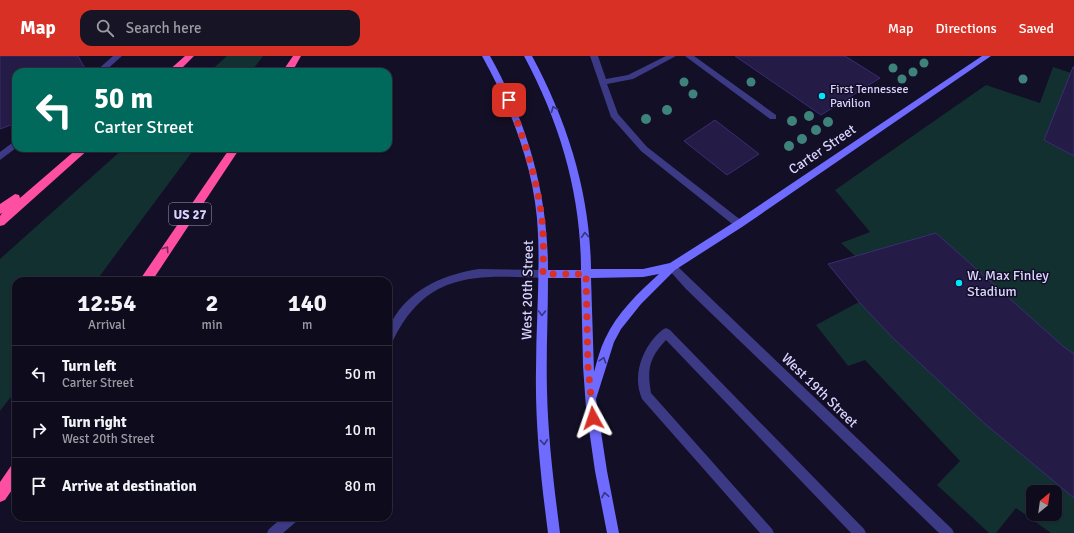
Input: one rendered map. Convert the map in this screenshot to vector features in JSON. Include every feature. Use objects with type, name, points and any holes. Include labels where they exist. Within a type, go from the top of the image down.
[{"type":"highway","points":[[176,68],[190,56]]},
{"type":"highway","points":[[289,68],[297,56]]},
{"type":"highway","points":[[0,210],[74,152]]},
{"type":"highway","points":[[0,222],[80,152]]},
{"type":"highway","name":"US 27","points":[[148,277],[232,152]]},
{"type":"highway","points":[[0,490],[12,475]]},
{"type":"highway","points":[[0,495],[12,476]]},
{"type":"main road","name":"West 20th Street","points":[[486,56],[509,100],[530,162],[538,197],[543,236],[541,370],[542,423],[547,481],[554,533]]},
{"type":"main road","points":[[528,56],[550,98],[561,127],[571,159],[579,195],[585,234],[588,366],[591,398],[601,475],[613,533]]},
{"type":"main road","name":"Carter Street","points":[[672,267],[739,224],[987,56]]},
{"type":"main road","points":[[543,274],[643,273],[672,267]]},
{"type":"main road","points":[[591,398],[609,341],[617,326],[637,301],[672,267]]},
{"type":"street","points":[[104,68],[118,56]]},
{"type":"street","points":[[594,56],[614,115],[644,149],[739,224]]},
{"type":"street","points":[[603,82],[630,77],[672,56]]},
{"type":"street","points":[[689,56],[773,117]]},
{"type":"street","points":[[0,157],[12,146]]},
{"type":"street","name":"West 19th Street","points":[[672,267],[948,533]]},
{"type":"street","points":[[392,332],[398,320],[407,308],[431,288],[446,281],[478,273],[543,274]]},
{"type":"street","points":[[768,533],[646,395],[644,381],[646,356],[651,348],[666,333],[860,533]]},
{"type":"street","points":[[273,533],[288,521]]},
{"type":"green space","points":[[227,56],[263,56],[254,68],[214,68]]},
{"type":"green space","name":"W. Max Finley Stadium","points":[[1053,67],[1074,74],[1074,533],[1051,533],[1034,521],[1062,521],[1062,485],[1026,485],[1026,515],[1016,508],[996,533],[989,533],[937,485],[960,461],[865,360],[848,366],[816,325],[859,302],[828,264],[855,256],[841,243],[870,232],[835,190],[986,85],[1040,103]]},
{"type":"green space","points":[[120,152],[192,152],[99,277],[12,277],[12,395],[0,411],[0,259]]},
{"type":"building","points":[[0,56],[78,56],[85,68],[12,68],[12,124],[0,129]]},
{"type":"building","name":"First Tennessee Pavilion","points":[[735,56],[845,56],[880,78],[821,115]]},
{"type":"building","points":[[1074,67],[1074,156],[1044,140]]},
{"type":"building","points":[[715,120],[759,154],[727,175],[684,141]]},
{"type":"building","points":[[936,233],[1064,347],[1074,354],[1074,498],[1062,488],[1062,485],[1058,485],[984,423],[894,339],[859,302],[828,264]]},
{"type":"place","name":"First Tennessee Pavilion","points":[[822,96]]},
{"type":"place","name":"W. Max Finley Stadium","points":[[959,283]]},
{"type":"route","points":[[509,100],[530,162],[538,197],[543,236],[543,274],[586,274],[588,366],[593,418]]}]
